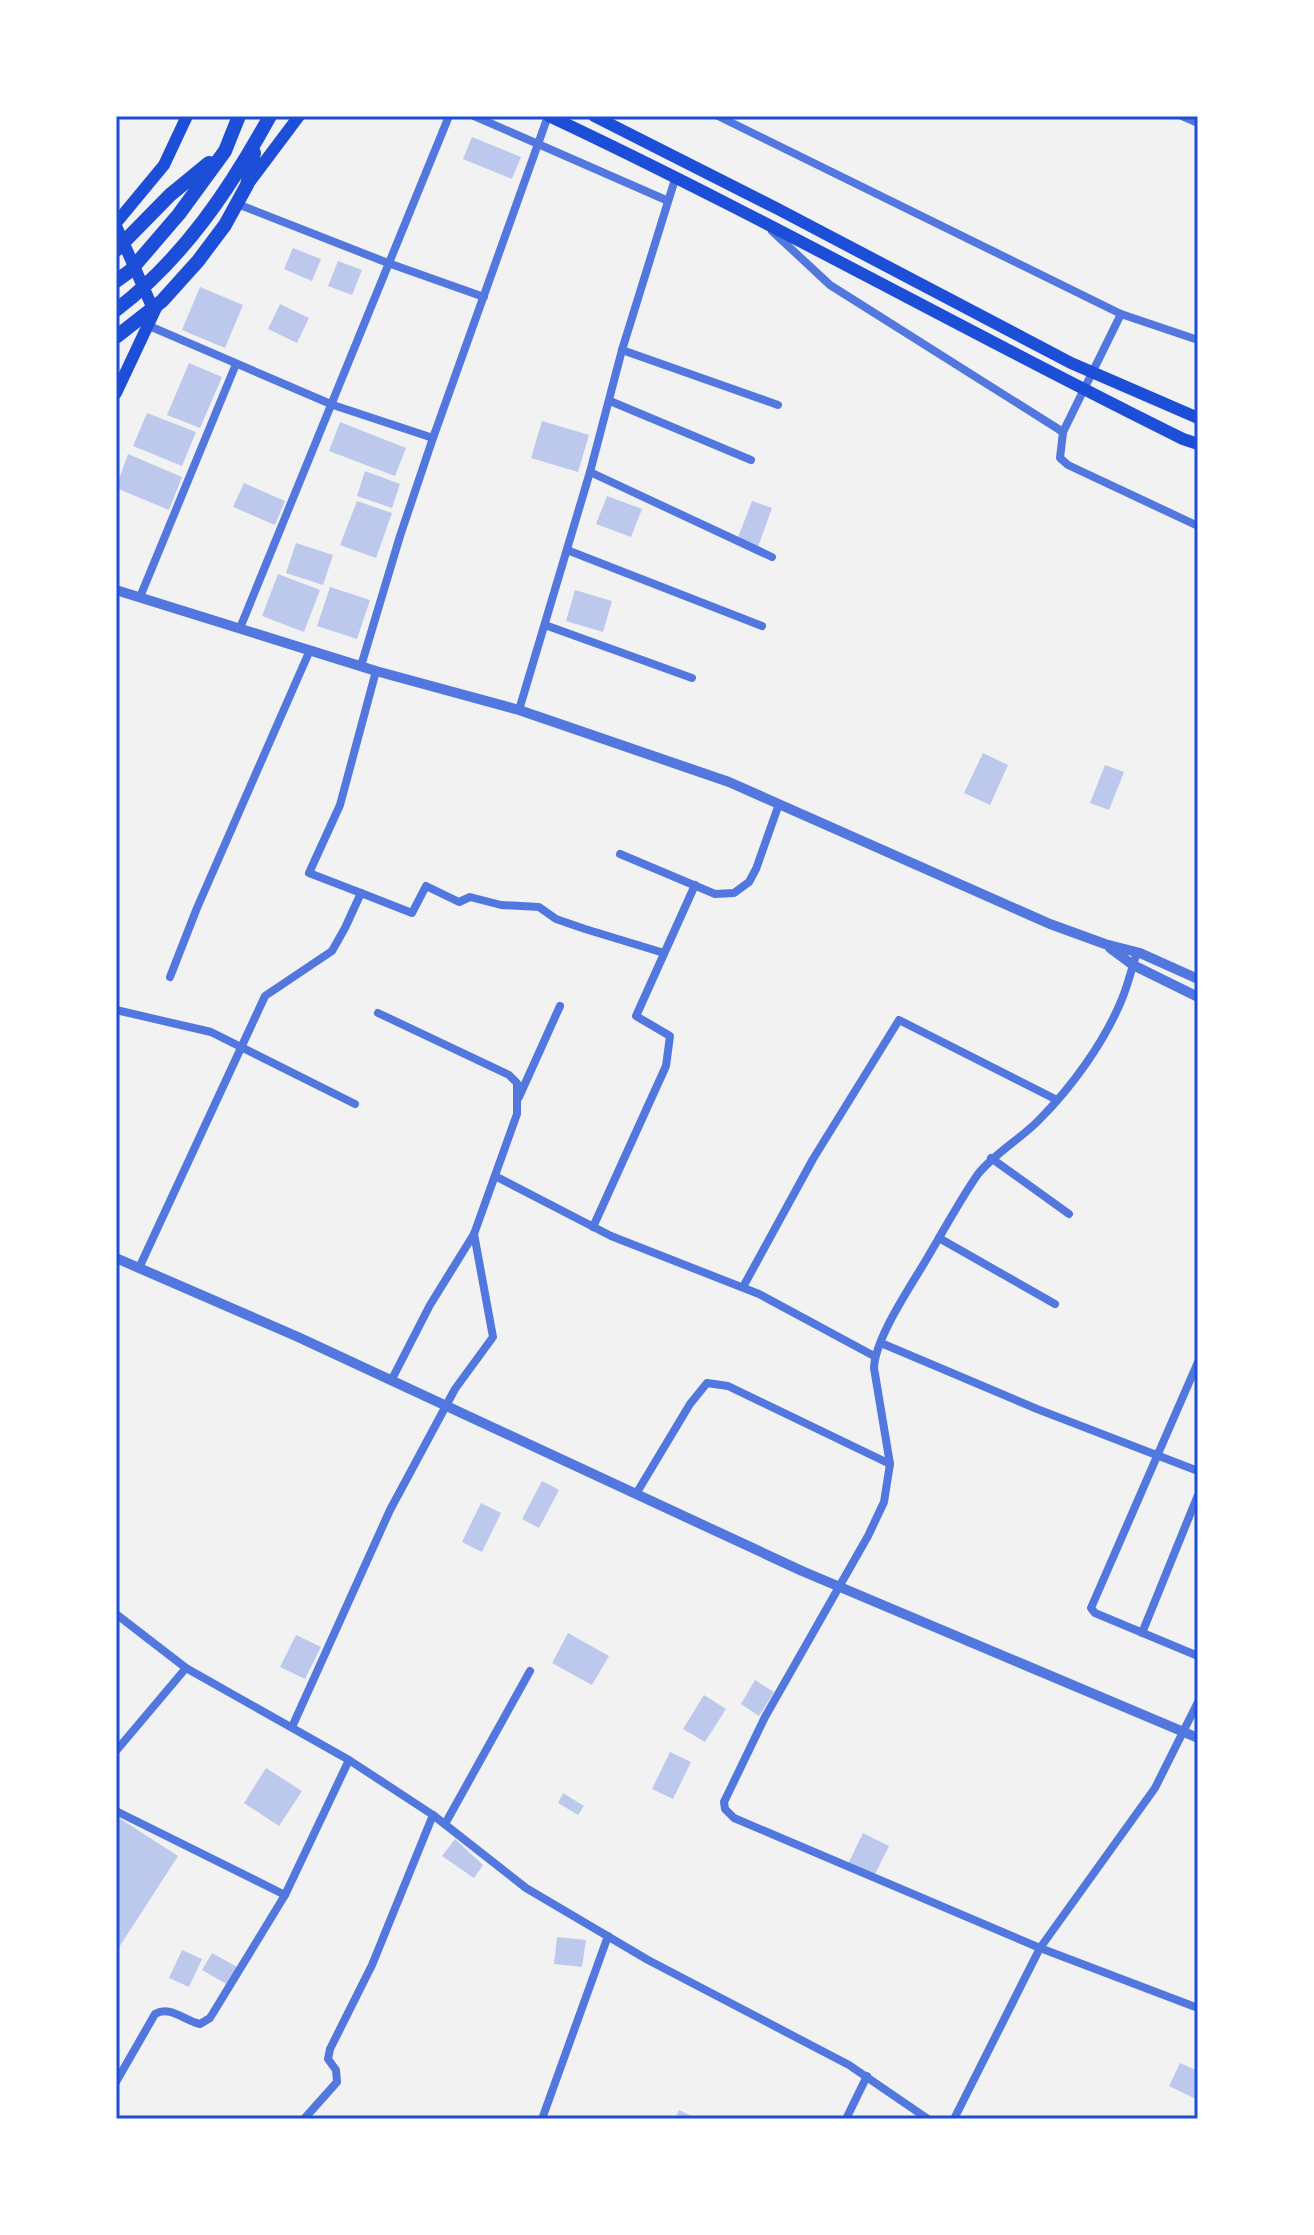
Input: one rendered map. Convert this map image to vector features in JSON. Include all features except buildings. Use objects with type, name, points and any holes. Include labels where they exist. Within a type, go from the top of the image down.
[{"type":"main road","points":[[116,281],[130,271],[179,214],[225,151],[239,116]]},
{"type":"main road","points":[[116,310],[146,287],[188,240],[229,187],[270,116]]},
{"type":"main road","points":[[116,393],[154,311],[299,116]]},
{"type":"main road","points":[[548,116],[676,176],[1084,390],[1198,444]]},
{"type":"main road","points":[[594,116],[1092,372],[1198,418]]},
{"type":"main road","points":[[154,311],[116,224],[164,165],[182,117]]},
{"type":"main road","points":[[116,337],[177,286],[225,225],[247,185],[256,141]]},
{"type":"main road","points":[[116,250],[170,195],[225,151]]},
{"type":"street","points":[[240,628],[449,116]]},
{"type":"street","points":[[474,116],[666,200]]},
{"type":"street","points":[[361,666],[433,438],[548,116]]},
{"type":"street","points":[[718,116],[1121,314],[1198,340]]},
{"type":"street","points":[[1182,116],[1198,123]]},
{"type":"street","points":[[519,710],[666,200],[676,176]]},
{"type":"street","points":[[235,202],[388,263],[484,297]]},
{"type":"street","points":[[764,223],[830,285],[1063,432]]},
{"type":"street","points":[[1121,314],[1063,432],[1059,454],[1068,465],[1198,526]]},
{"type":"street","points":[[147,325],[333,405],[433,438]]},
{"type":"street","points":[[622,350],[778,405]]},
{"type":"street","points":[[140,597],[236,364]]},
{"type":"street","points":[[610,401],[751,460]]},
{"type":"street","points":[[590,472],[772,557]]},
{"type":"street","points":[[567,550],[762,626]]},
{"type":"street","points":[[116,590],[376,671],[519,710],[729,782],[1050,924],[1137,952],[1198,979]]},
{"type":"street","points":[[545,625],[692,678]]},
{"type":"street","points":[[170,977],[310,650]]},
{"type":"street","points":[[376,671],[340,805],[309,873],[412,913],[426,886],[459,902],[470,897],[501,905],[539,907],[556,919],[664,953]]},
{"type":"street","points":[[620,854],[725,895],[742,889],[756,869],[779,804]]},
{"type":"street","points":[[593,1227],[666,1066],[670,1036],[636,1016],[695,885]]},
{"type":"street","points":[[139,1268],[265,996],[332,951],[361,893]]},
{"type":"street","points":[[1105,944],[1133,965],[1198,997]]},
{"type":"street","points":[[1137,952],[1122,1001],[1104,1035],[1057,1100],[1037,1122],[991,1158],[966,1190],[874,1356],[890,1464],[884,1502],[868,1536],[765,1717],[727,1794],[725,1809],[734,1818],[1040,1948],[1198,2008]]},
{"type":"street","points":[[518,1097],[560,1006]]},
{"type":"street","points":[[116,1010],[185,1024],[242,1045],[355,1104]]},
{"type":"street","points":[[378,1013],[509,1075],[517,1083],[518,1097],[517,1114],[474,1234],[430,1305],[391,1381]]},
{"type":"street","points":[[743,1287],[813,1159],[899,1020],[1057,1100]]},
{"type":"street","points":[[991,1158],[1069,1214]]},
{"type":"street","points":[[495,1176],[593,1227],[743,1287],[874,1356]]},
{"type":"street","points":[[292,1727],[390,1510],[455,1389],[493,1337],[474,1234]]},
{"type":"street","points":[[939,1238],[1055,1304]]},
{"type":"street","points":[[116,1258],[839,1587],[1198,1738]]},
{"type":"street","points":[[881,1343],[1037,1409],[1198,1471]]},
{"type":"street","points":[[1198,1362],[1091,1608],[1095,1613],[1198,1656]]},
{"type":"street","points":[[636,1494],[690,1404],[707,1383],[728,1386],[890,1464]]},
{"type":"street","points":[[1142,1633],[1198,1495]]},
{"type":"street","points":[[116,1614],[186,1668],[349,1760],[433,1815],[526,1888],[608,1936],[867,2076],[928,2119]]},
{"type":"street","points":[[116,1751],[186,1668]]},
{"type":"street","points":[[445,1824],[530,1671]]},
{"type":"street","points":[[954,2119],[1040,1948],[1155,1788],[1198,1702]]},
{"type":"street","points":[[116,2082],[155,2014],[161,2010],[170,2012],[200,2024],[210,2018],[285,1895],[349,1760]]},
{"type":"street","points":[[116,1811],[285,1895]]},
{"type":"street","points":[[304,2119],[337,2082],[336,2070],[328,2059],[330,2049],[372,1965],[433,1815]]},
{"type":"street","points":[[542,2119],[608,1936]]},
{"type":"street","points":[[846,2119],[867,2076]]}]
